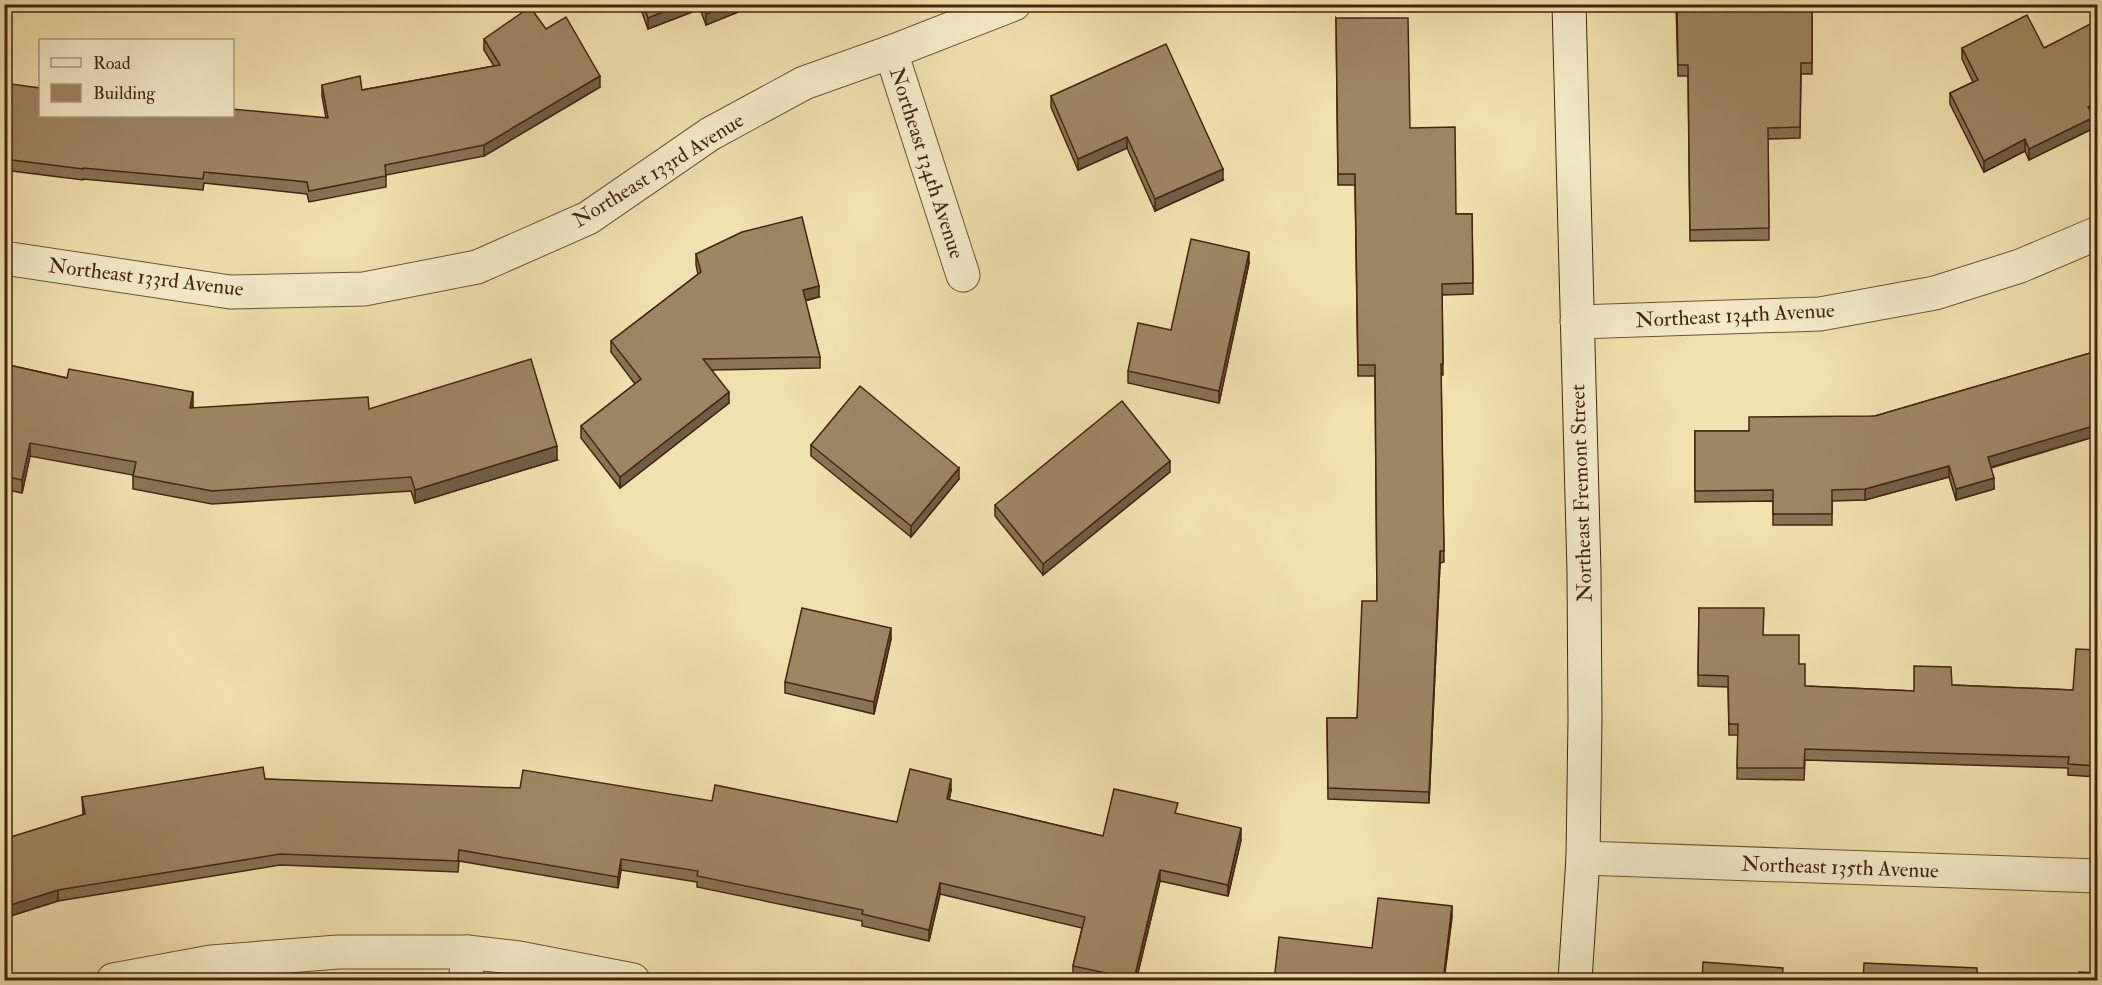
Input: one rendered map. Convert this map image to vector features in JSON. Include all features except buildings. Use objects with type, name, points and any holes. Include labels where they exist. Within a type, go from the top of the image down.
[{"type":"street","name":"Northeast 133rd Avenue","points":[[4,258],[230,291],[364,289],[477,267],[588,218],[710,134],[804,83],[1014,4]]},
{"type":"street","name":"Northeast Fremont Street","points":[[1569,4],[1584,572],[1585,719],[1583,858],[1575,981]]},
{"type":"street","name":"Northeast 134th Avenue","points":[[891,52],[963,275]]},
{"type":"street","name":"Northeast 134th Avenue","points":[[1576,322],[1820,315],[1935,293],[2020,266],[2097,233]]},
{"type":"street","name":"Northeast 135th Avenue","points":[[1583,858],[2097,876]]},
{"type":"street","points":[[113,981],[211,962],[338,952],[467,966],[519,958],[633,981]]}]
